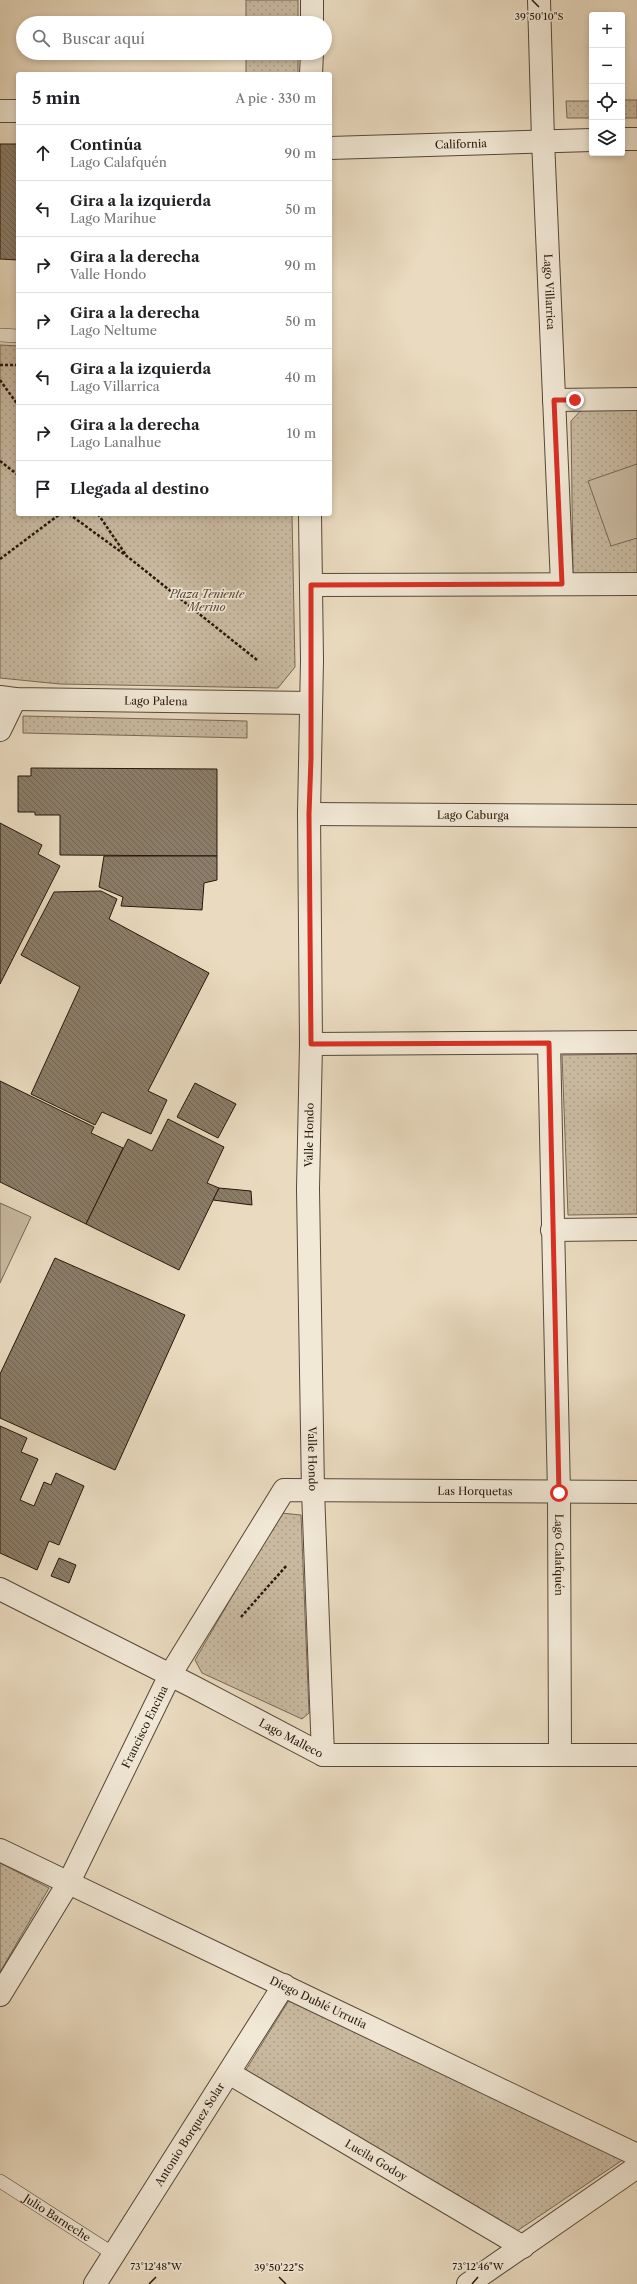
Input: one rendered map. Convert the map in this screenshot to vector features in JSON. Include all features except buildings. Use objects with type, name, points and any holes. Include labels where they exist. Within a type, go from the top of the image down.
[{"type":"street","points":[[312,0],[312,16]]},
{"type":"street","name":"Lago Villarrica","points":[[539,0],[543,140],[562,584]]},
{"type":"street","points":[[311,72],[312,60]]},
{"type":"street","points":[[0,111],[16,111]]},
{"type":"street","points":[[625,139],[637,139]]},
{"type":"street","name":"California","points":[[332,148],[543,140],[589,140]]},
{"type":"street","points":[[554,400],[637,399]]},
{"type":"street","name":"Valle Hondo","points":[[310,516],[311,703],[309,814],[311,1044],[308,1189],[314,1533],[323,1755]]},
{"type":"street","points":[[311,585],[637,584]]},
{"type":"street","points":[[0,730],[8,698]]},
{"type":"street","name":"Lago Palena","points":[[8,698],[311,703]]},
{"type":"street","name":"Lago Caburga","points":[[309,814],[637,816]]},
{"type":"street","points":[[311,1044],[637,1042]]},
{"type":"street","name":"Lago Calafquén","points":[[549,1043],[559,1493],[560,1754]]},
{"type":"street","points":[[552,1230],[637,1229]]},
{"type":"street","name":"Las Horquetas","points":[[313,1491],[337,1489],[559,1493],[637,1492]]},
{"type":"street","name":"Francisco Encina","points":[[0,1995],[70,1882],[170,1675],[284,1490],[313,1491]]},
{"type":"street","name":"Lago Malleco","points":[[0,1589],[170,1675],[323,1755],[637,1755]]},
{"type":"street","name":"Diego Dublé Urrutia","points":[[0,1850],[70,1882],[637,2155]]},
{"type":"street","name":"Antonio Borquez Solar","points":[[95,2284],[115,2255],[284,1985]]},
{"type":"street","name":"Lucila Godoy","points":[[229,2073],[523,2247]]},
{"type":"street","points":[[468,2284],[637,2166]]},
{"type":"lane","points":[[0,335],[16,336]]},
{"type":"lane","name":"Julio Barneche","points":[[0,2181],[115,2255]]},
{"type":"path","points":[[0,365],[16,365]]},
{"type":"path","points":[[0,380],[16,401]]},
{"type":"path","points":[[0,461],[16,473]]},
{"type":"path","points":[[0,559],[57,516]]},
{"type":"path","points":[[72,516],[128,557],[257,660]]},
{"type":"path","points":[[99,516],[128,557]]},
{"type":"path","points":[[238,1621],[314,1533]]},
{"type":"green space","points":[[246,0],[298,0],[298,16],[246,16]]},
{"type":"green space","points":[[246,60],[298,60],[298,72],[246,72]]},
{"type":"green space","points":[[625,100],[637,100],[637,118],[625,118]]},
{"type":"green space","points":[[566,101],[589,101],[589,118],[567,118]]},
{"type":"green space","name":"Plaza Teniente Merino","points":[[0,345],[16,346],[16,516],[292,516],[295,667],[278,688],[60,684],[0,678]]},
{"type":"green space","points":[[584,407],[637,407],[637,575],[573,576],[571,421]]},
{"type":"green space","points":[[637,464],[637,538],[611,546],[588,481]]},
{"type":"green space","points":[[23,716],[247,721],[247,738],[23,733]]},
{"type":"green space","points":[[637,1054],[637,1214],[568,1215],[562,1055]]},
{"type":"green space","points":[[0,1203],[31,1217],[0,1283]]},
{"type":"green space","points":[[281,1513],[301,1515],[309,1713],[302,1719],[202,1673],[195,1660]]},
{"type":"green space","points":[[0,1863],[49,1888],[0,1972]]},
{"type":"green space","points":[[291,1997],[624,2159],[514,2233],[242,2076]]},
{"type":"route","points":[[559,1493],[549,1043],[311,1044],[309,814],[312,660],[311,585],[562,584],[554,400],[575,400]]}]
